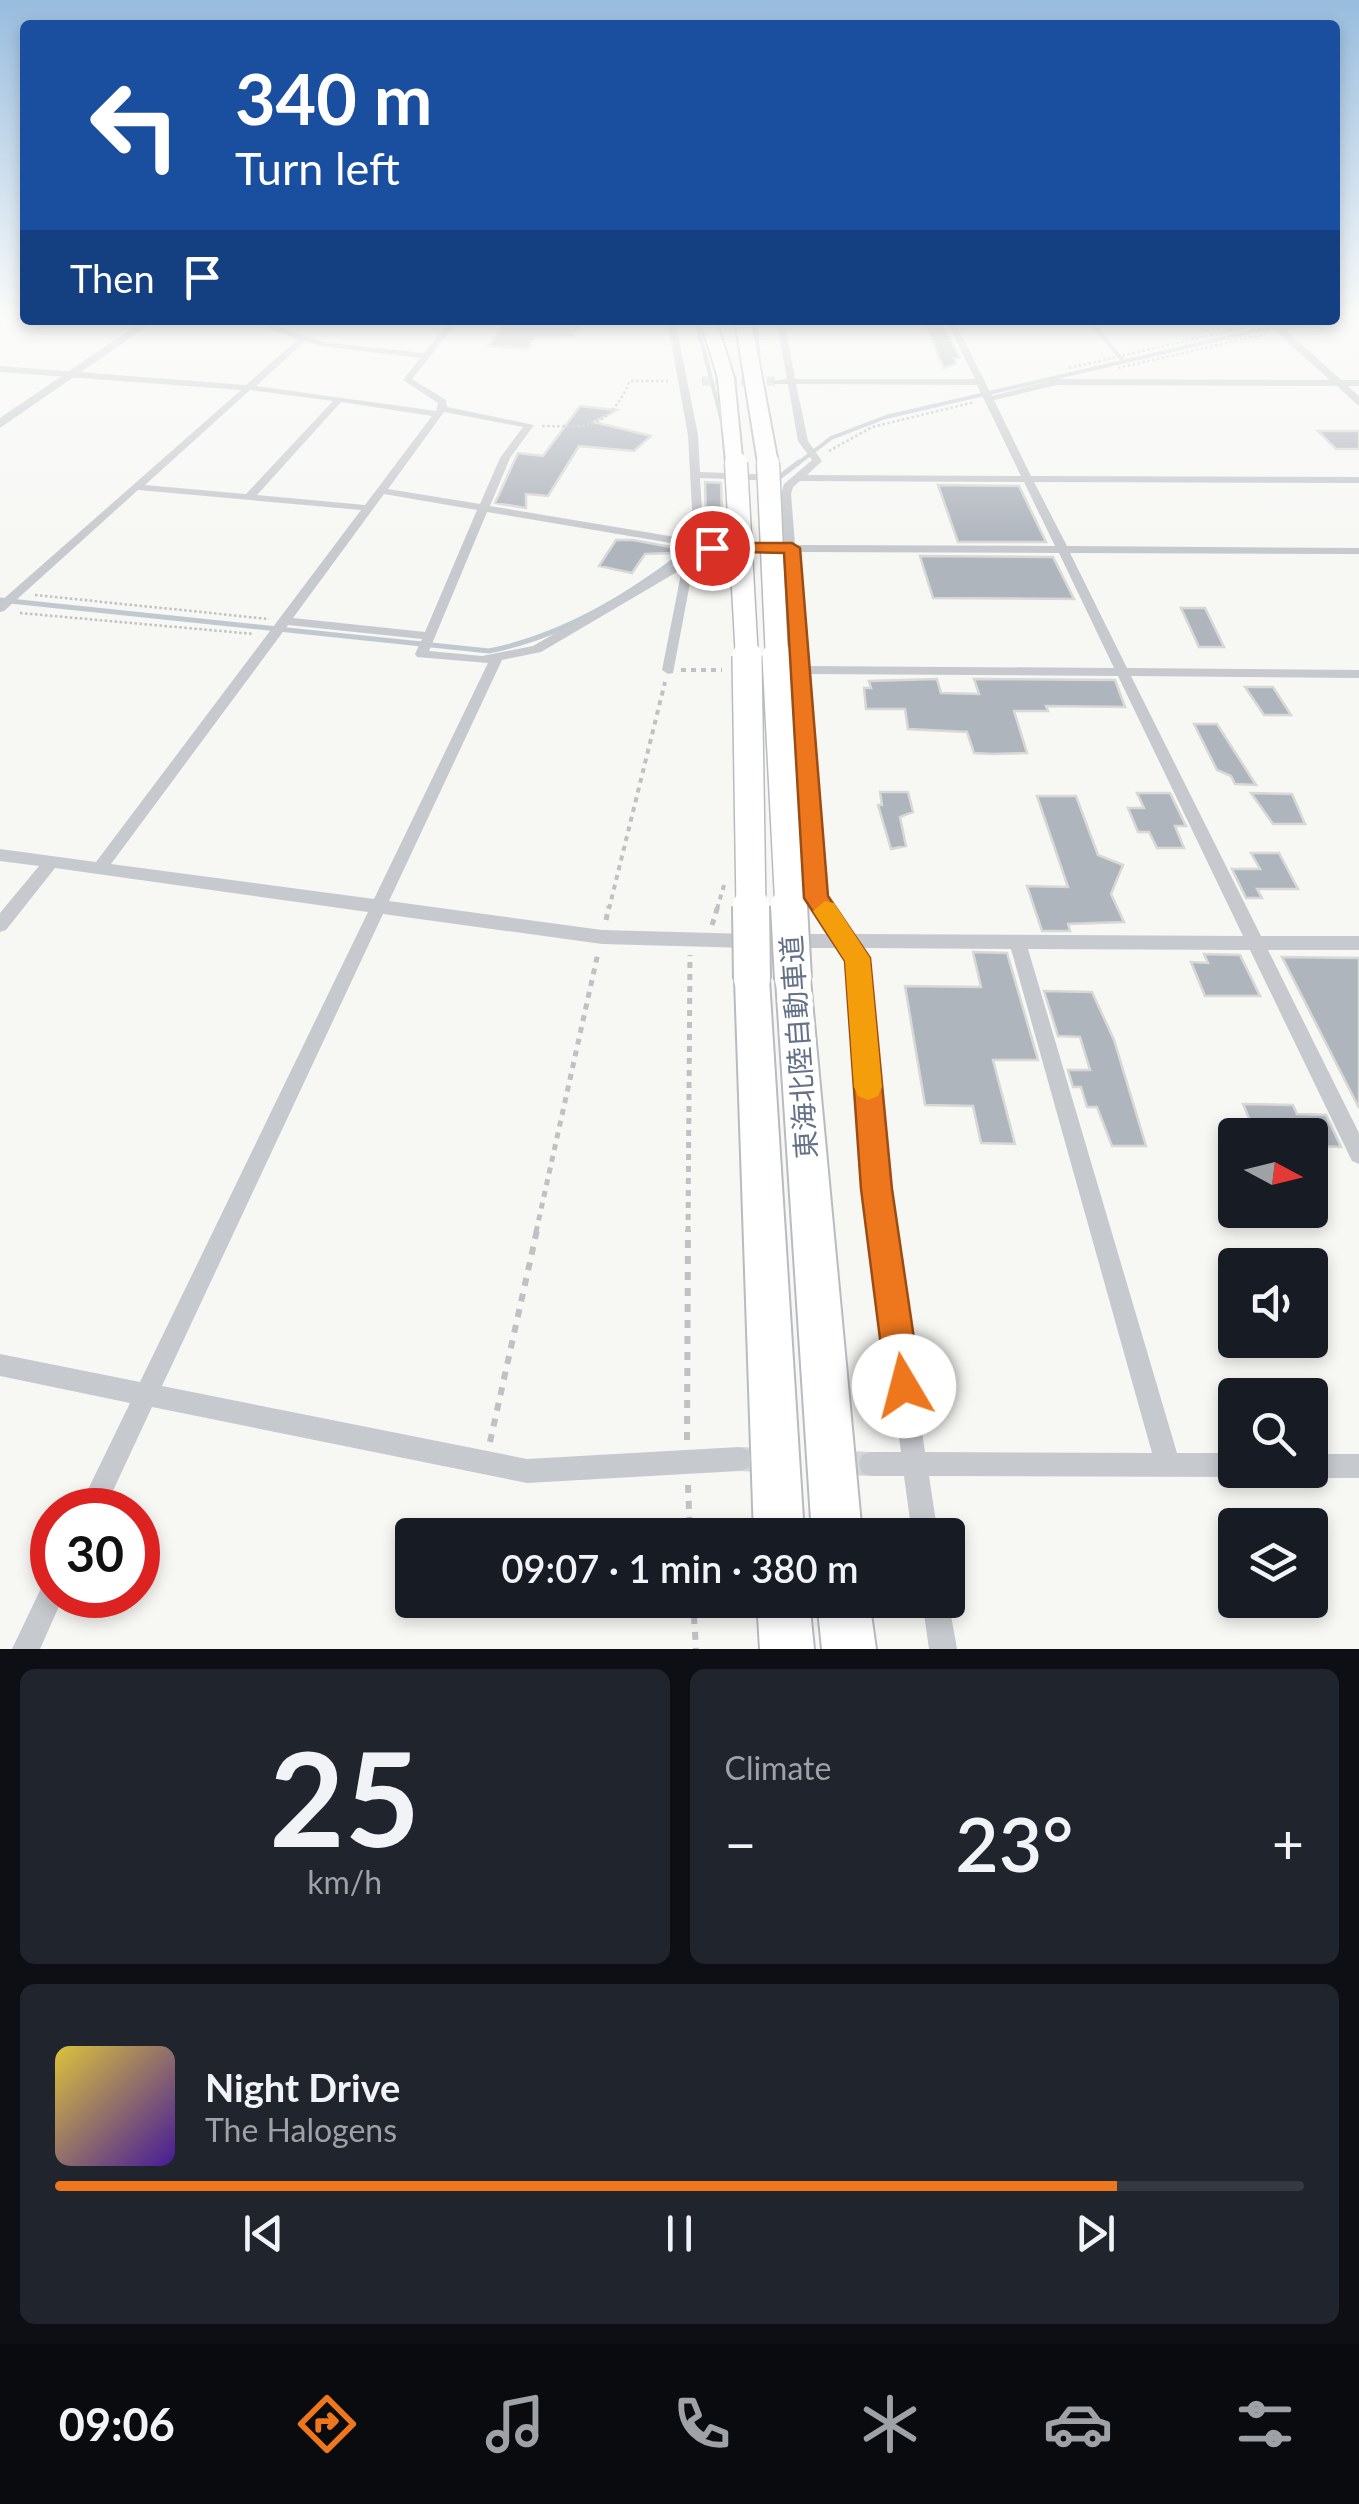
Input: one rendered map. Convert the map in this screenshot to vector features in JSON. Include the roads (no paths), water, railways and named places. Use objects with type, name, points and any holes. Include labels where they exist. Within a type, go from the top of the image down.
[{"type":"highway","name":"東海北陸自動車道","points":[[727,390],[736,459],[772,979],[836,1518]]},
{"type":"highway","name":"東海北陸自動車道","points":[[757,390],[782,474],[772,979],[780,1518]]},
{"type":"highway","points":[[785,1618],[788,1649]]},
{"type":"highway","points":[[845,1618],[849,1649]]},
{"type":"street","points":[[0,424],[50,390]]},
{"type":"street","points":[[0,608],[245,390]]},
{"type":"street","points":[[264,390],[529,425],[505,458],[421,654],[497,658],[537,649],[710,548]]},
{"type":"street","points":[[98,868],[276,636],[440,412],[443,402],[428,390]]},
{"type":"street","points":[[684,390],[693,435],[698,528],[686,543]]},
{"type":"street","points":[[782,474],[813,456],[793,390]]},
{"type":"street","points":[[949,390],[1000,390]]},
{"type":"street","points":[[985,392],[1359,1154]]},
{"type":"street","points":[[250,497],[340,399]]},
{"type":"street","points":[[782,474],[788,486],[816,898],[857,958],[876,1189],[922,1518]]},
{"type":"street","points":[[694,475],[1359,480]]},
{"type":"street","points":[[136,487],[369,508]]},
{"type":"street","points":[[382,492],[710,548],[1359,551]]},
{"type":"street","points":[[668,670],[689,560]]},
{"type":"street","points":[[286,621],[426,643]]},
{"type":"street","points":[[100,1488],[497,658]]},
{"type":"street","points":[[727,670],[1359,674]]},
{"type":"street","points":[[0,855],[602,937],[692,942],[1359,943]]},
{"type":"street","points":[[0,925],[51,862]]},
{"type":"street","points":[[1018,942],[1168,1465]]},
{"type":"street","points":[[0,1365],[527,1472],[739,1459]]},
{"type":"street","points":[[871,1464],[1218,1465]]},
{"type":"street","points":[[1328,1466],[1359,1466]]},
{"type":"street","points":[[26,1649],[40,1618]]},
{"type":"street","points":[[938,1618],[943,1649]]},
{"type":"lane","points":[[716,390],[724,432],[736,459]]},
{"type":"lane","points":[[760,404],[762,390]]},
{"type":"waterway","points":[[796,465],[831,438],[886,417],[1002,390]]},
{"type":"waterway","points":[[777,479],[799,462]]},
{"type":"waterway","points":[[0,600],[489,651],[556,630],[618,599],[732,516]]},
{"type":"tunnel","points":[[739,1459],[871,1464]]}]
